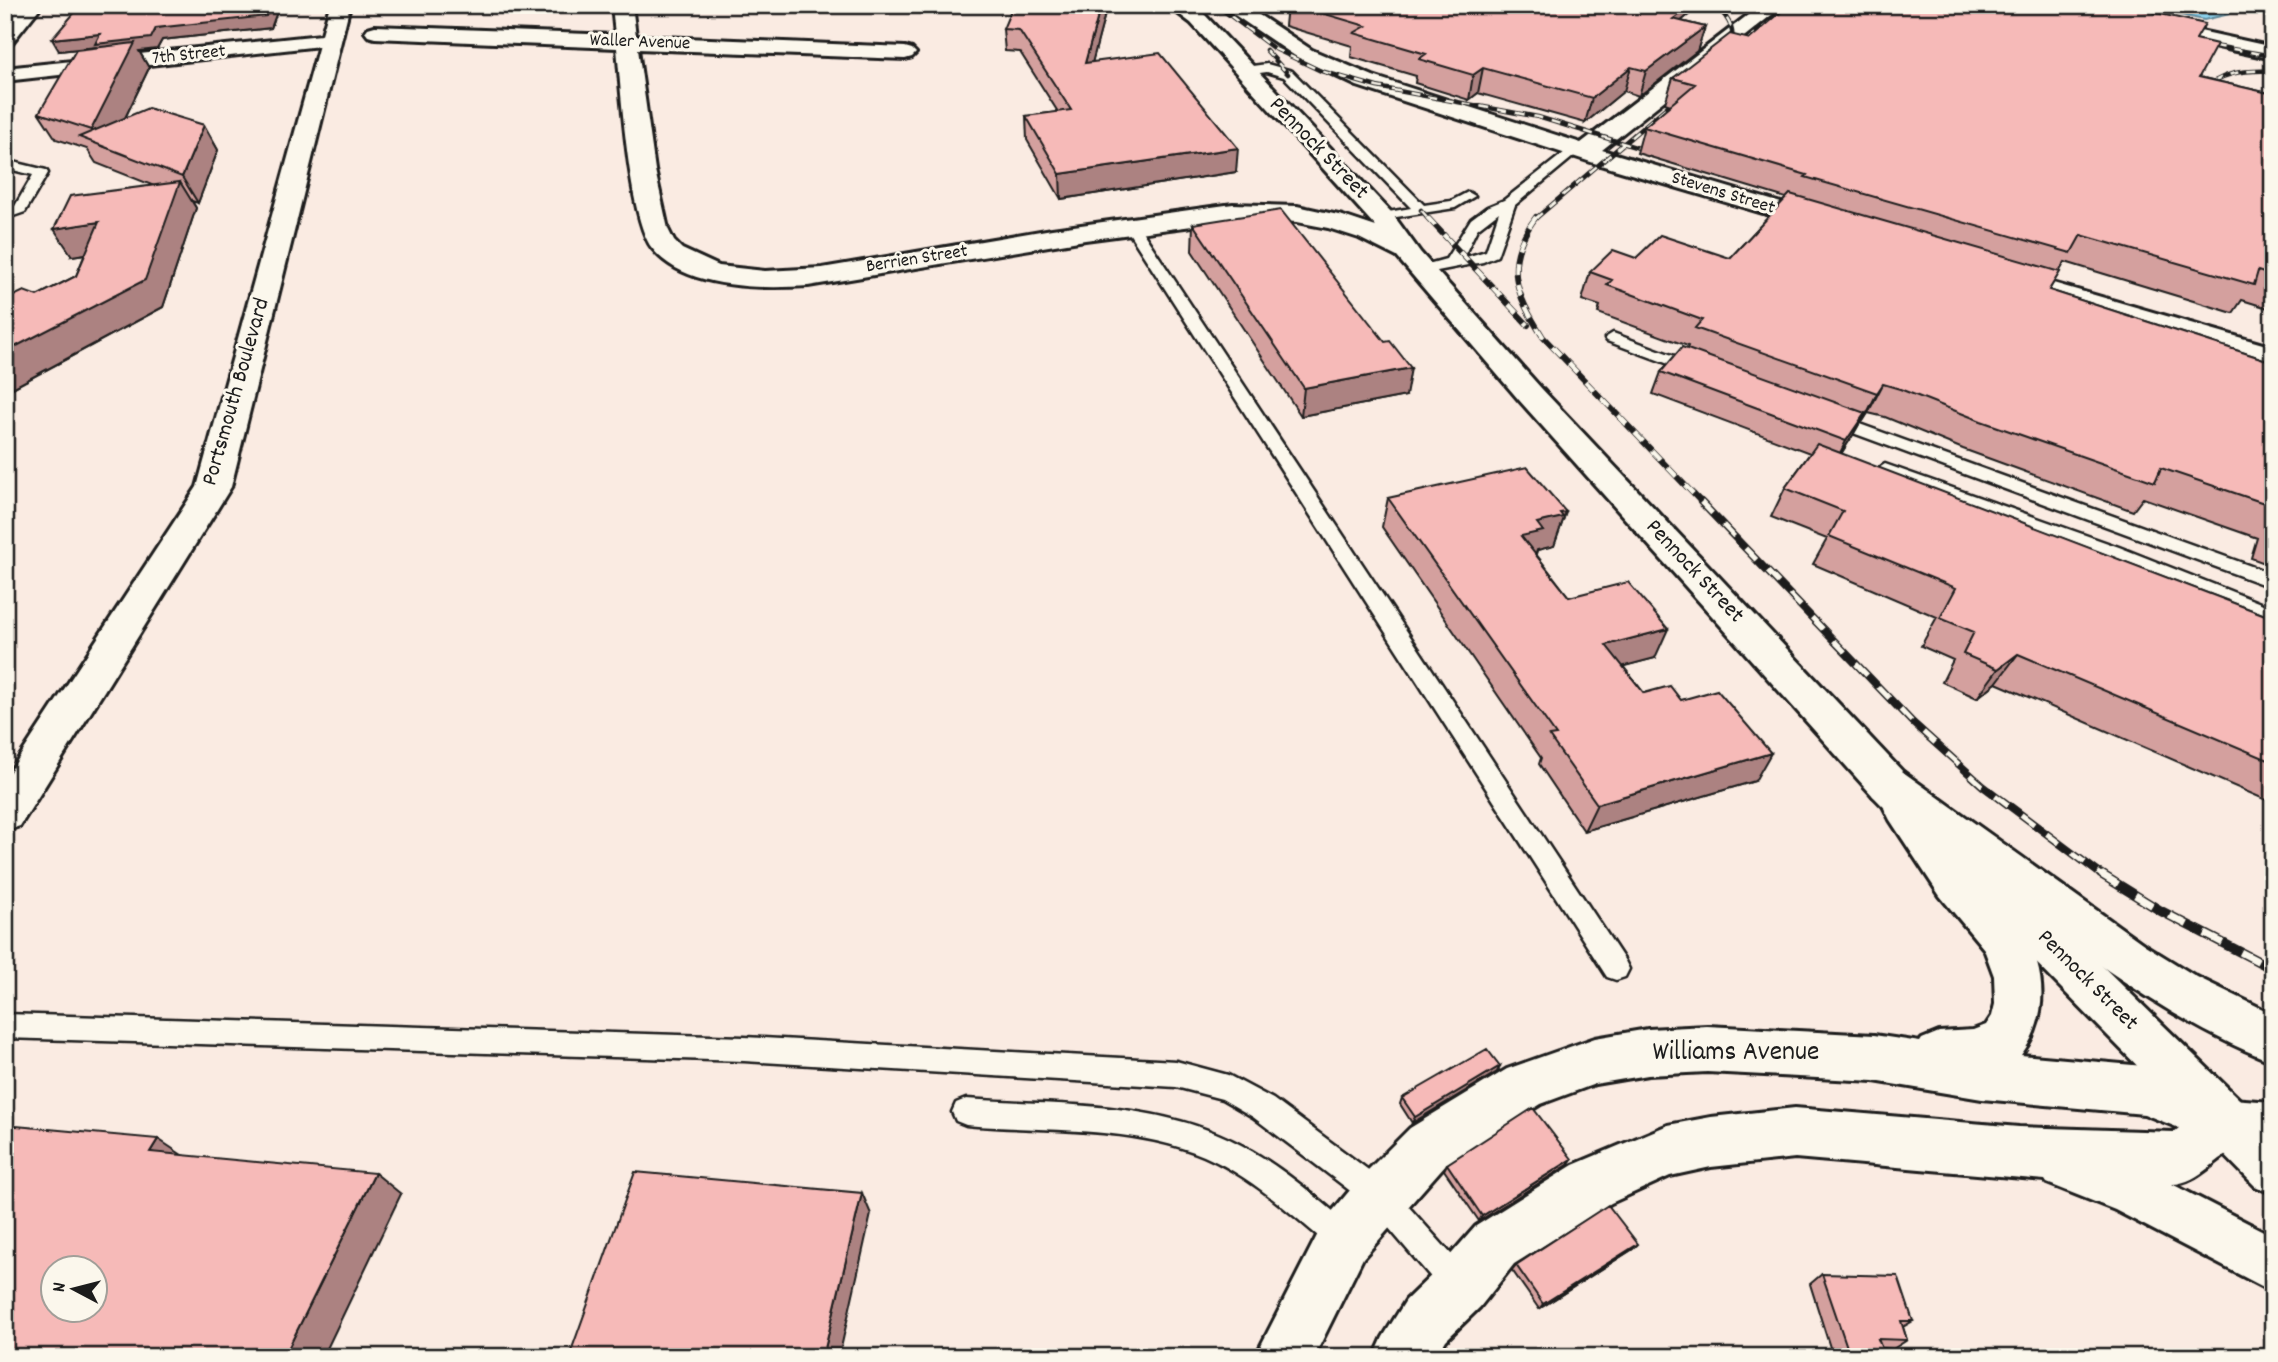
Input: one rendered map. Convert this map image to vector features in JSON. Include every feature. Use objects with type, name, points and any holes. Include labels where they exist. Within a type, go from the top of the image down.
[{"type":"street","points":[[5,39],[32,5]]},
{"type":"street","name":"Portsmouth Boulevard","points":[[5,814],[214,487],[340,5]]},
{"type":"street","name":"Berrien Street","points":[[622,5],[646,182],[657,234],[661,243],[672,253],[704,269],[742,277],[802,278],[1131,225],[1234,212],[1285,213],[1324,219],[1358,229],[1426,264]]},
{"type":"street","name":"Pennock Street","points":[[1177,5],[1198,19],[1426,264],[1539,404],[1888,784],[2252,1125],[2273,1168]]},
{"type":"street","name":"Stevens Street","points":[[1230,5],[1305,54],[1365,81],[1846,238],[1726,209]]},
{"type":"street","points":[[1580,150],[1774,5]]},
{"type":"street","points":[[2053,5],[2273,53]]},
{"type":"street","name":"Waller Avenue","points":[[374,32],[905,53]]},
{"type":"street","name":"7th Street","points":[[5,75],[331,40]]},
{"type":"street","points":[[2273,356],[1979,278],[2273,375]]},
{"type":"street","points":[[1888,784],[2129,960],[2180,992],[2273,1039]]},
{"type":"street","points":[[1874,1058],[1975,1053],[1993,1048],[2012,1028],[2020,993],[2010,952],[1997,929],[1962,892],[1888,784]]},
{"type":"street","name":"Williams Avenue","points":[[1284,1357],[1343,1240],[1428,1146],[1525,1086],[1595,1061],[1647,1052],[1707,1049],[1874,1058],[1982,1075],[2144,1090],[2252,1125]]},
{"type":"street","points":[[1403,1357],[1426,1320],[1460,1287],[1495,1245],[1592,1184],[1623,1168],[1668,1151],[1711,1142],[1795,1133],[2019,1153],[2180,1158],[2252,1125]]},
{"type":"street","points":[[2019,1153],[2074,1167],[2130,1190],[2273,1265]]},
{"type":"lane","points":[[1245,71],[1267,68],[1288,74],[1421,210]]},
{"type":"lane","points":[[1426,264],[1457,258],[1472,225],[1492,209],[1509,203],[1580,150]]},
{"type":"lane","points":[[5,164],[41,173],[20,209],[5,215]]},
{"type":"lane","points":[[1382,217],[1455,204],[1468,196]]},
{"type":"lane","points":[[1426,264],[1483,258],[1492,253],[1509,203]]},
{"type":"lane","points":[[1131,225],[1616,969]]},
{"type":"lane","points":[[1613,338],[1716,376]]},
{"type":"lane","points":[[1820,414],[2273,581]]},
{"type":"lane","points":[[1885,470],[2112,552],[2273,616]]},
{"type":"lane","points":[[5,1026],[744,1049],[1176,1074],[1228,1088],[1262,1108],[1380,1196],[1460,1287]]},
{"type":"lane","points":[[966,1112],[1094,1121],[1190,1137],[1253,1168],[1343,1240]]},
{"type":"water","points":[[2135,5],[2235,5],[2229,14],[2204,20]]},
{"type":"building","points":[[81,5],[270,5],[266,16],[156,28],[151,38],[95,44],[100,34],[52,39]]},
{"type":"building","points":[[1013,5],[1101,5],[1085,63],[1160,53],[1238,148],[1060,174],[1026,116],[1071,110],[1019,30],[1003,29]]},
{"type":"building","points":[[1295,5],[1677,5],[1672,9],[1683,12],[1673,19],[1705,27],[1646,71],[1631,67],[1592,98],[1483,68],[1473,75],[1419,59],[1426,54],[1354,33],[1366,26]]},
{"type":"building","points":[[1789,5],[2121,5],[2205,24],[2196,39],[2217,44],[2199,77],[2273,94],[2273,276],[2258,271],[2254,285],[2081,235],[2071,253],[1805,177],[1807,175],[1644,127],[1695,84],[1673,78],[1730,34],[1750,39]]},
{"type":"building","points":[[135,43],[91,130],[39,113],[76,50]]},
{"type":"building","points":[[148,108],[204,125],[182,177],[79,137]]},
{"type":"building","points":[[180,182],[145,280],[5,352],[5,300],[24,291],[37,296],[76,276],[99,222],[54,229],[70,196]]},
{"type":"building","points":[[1790,194],[2060,272],[2049,290],[2273,362],[2273,506],[2161,468],[2155,482],[1883,384],[1877,393],[1695,328],[1702,320],[1607,285],[1612,280],[1590,272],[1613,250],[1636,258],[1660,235],[1730,258]]},
{"type":"building","points":[[1281,210],[1385,342],[1390,341],[1411,368],[1304,388],[1193,224]]},
{"type":"building","points":[[1682,347],[1865,413],[1846,441],[1661,372]]},
{"type":"building","points":[[1817,444],[2273,618],[2273,762],[2018,654],[1998,669],[1963,654],[1974,632],[1940,618],[1956,588],[1829,536],[1843,511],[1785,488]]},
{"type":"building","points":[[1527,467],[1566,512],[1560,513],[1563,517],[1537,523],[1543,531],[1521,536],[1569,597],[1628,582],[1668,629],[1606,645],[1644,693],[1670,686],[1681,700],[1717,690],[1771,753],[1597,804],[1549,736],[1556,735],[1388,498]]},
{"type":"building","points":[[1487,1049],[1500,1066],[1415,1117],[1402,1098]]},
{"type":"building","points":[[1533,1108],[1572,1159],[1482,1216],[1447,1164]]},
{"type":"building","points":[[5,1125],[158,1139],[150,1152],[375,1173],[284,1357],[5,1357]]},
{"type":"building","points":[[635,1172],[862,1193],[823,1357],[569,1357]]},
{"type":"building","points":[[1608,1205],[1638,1244],[1543,1304],[1516,1265]]},
{"type":"building","points":[[1822,1274],[1898,1276],[1913,1321],[1901,1321],[1907,1340],[1878,1339],[1883,1351],[1848,1350]]},
{"type":"railway","points":[[1216,5],[1273,48],[1321,71],[1377,87],[1538,117],[1624,143]]},
{"type":"railway","points":[[1715,5],[1731,27],[1732,39],[1728,53]]},
{"type":"railway","points":[[1734,50],[1792,5]]},
{"type":"railway","points":[[2197,43],[2273,56]]},
{"type":"railway","points":[[1266,50],[1288,74]]},
{"type":"railway","points":[[2200,94],[2207,86],[2224,76],[2252,71],[2273,71]]},
{"type":"railway","points":[[1624,143],[1683,93]]},
{"type":"railway","points":[[1535,219],[1624,143]]},
{"type":"railway","points":[[1624,143],[1658,154]]},
{"type":"railway","points":[[1421,210],[1429,219]]},
{"type":"railway","points":[[1427,217],[1528,325]]},
{"type":"railway","points":[[1536,217],[1525,234],[1516,264],[1520,292],[1533,321],[1543,337],[1703,504]]},
{"type":"railway","points":[[1701,502],[1913,723],[1983,786],[2103,876]]},
{"type":"railway","points":[[2101,874],[2161,911],[2273,969]]}]
